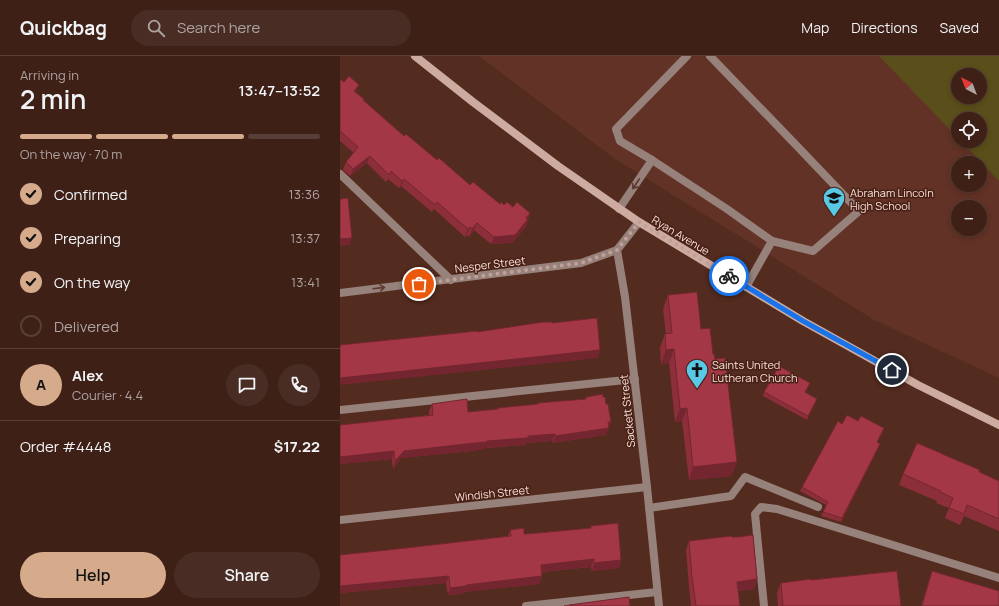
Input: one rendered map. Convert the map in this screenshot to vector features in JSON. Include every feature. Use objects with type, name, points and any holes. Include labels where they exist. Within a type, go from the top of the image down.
[{"type":"street","name":"Ryan Avenue","points":[[415,56],[558,166],[639,222],[803,321],[918,384],[999,425]]},
{"type":"street","points":[[687,56],[616,129],[620,141],[652,160],[772,241],[813,250],[859,211],[710,56]]},
{"type":"street","points":[[620,209],[652,160]]},
{"type":"street","points":[[340,174],[344,182],[451,280]]},
{"type":"street","points":[[617,250],[639,222]]},
{"type":"street","points":[[746,287],[772,241]]},
{"type":"street","name":"Nesper Street","points":[[340,293],[581,263],[617,250]]},
{"type":"street","name":"Sackett Street","points":[[617,250],[625,297],[635,379],[659,606]]},
{"type":"street","points":[[340,410],[635,379]]},
{"type":"street","points":[[649,508],[731,496],[745,477],[818,506]]},
{"type":"street","name":"Windish Street","points":[[340,520],[647,487]]},
{"type":"street","points":[[764,606],[755,514],[762,507],[776,509],[999,578]]},
{"type":"street","points":[[526,606],[657,592]]},
{"type":"shaded area","name":"Abraham Lincoln High School","points":[[479,56],[999,56],[999,378],[874,320],[615,159]]},
{"type":"shaded area","points":[[879,56],[999,56],[999,181],[987,168],[987,156],[975,156],[968,148],[987,148],[987,112],[951,112],[951,131]]},
{"type":"building","points":[[349,76],[359,85],[354,91],[404,136],[406,134],[437,160],[439,158],[470,185],[473,182],[500,204],[501,202],[504,205],[507,202],[513,207],[517,202],[530,213],[526,218],[528,219],[515,235],[494,237],[477,223],[472,229],[470,227],[468,229],[437,202],[435,205],[404,179],[402,181],[391,171],[389,175],[370,156],[353,169],[346,162],[358,147],[340,131],[340,79],[344,82]]},
{"type":"building","points":[[348,198],[352,238],[340,239],[340,199]]},
{"type":"building","name":"Saints United Lutheran Church","points":[[697,292],[701,329],[710,328],[715,359],[725,358],[737,462],[693,467],[687,408],[680,409],[674,349],[666,350],[665,334],[672,333],[668,295]]},
{"type":"building","points":[[597,318],[600,350],[340,378],[340,345],[477,332],[543,322],[552,323]]},
{"type":"building","points":[[779,366],[810,383],[805,392],[817,399],[808,416],[764,392]]},
{"type":"building","points":[[603,394],[606,404],[608,404],[611,422],[608,422],[609,428],[555,436],[555,434],[528,436],[528,438],[487,441],[404,451],[395,461],[394,451],[340,457],[340,425],[433,415],[432,404],[467,399],[468,412],[538,403],[586,399],[586,397]]},
{"type":"building","points":[[847,415],[858,421],[861,416],[884,428],[877,442],[880,444],[842,518],[823,512],[828,502],[802,487],[838,421],[842,424]]},
{"type":"building","points":[[917,443],[980,470],[979,472],[999,481],[999,519],[967,505],[964,514],[949,508],[953,498],[903,474]]},
{"type":"building","points":[[618,523],[621,560],[594,563],[594,559],[541,565],[542,576],[450,588],[449,576],[340,586],[340,555],[511,536],[510,530],[524,528],[524,534],[591,528],[591,526]]},
{"type":"building","points":[[753,535],[757,579],[737,582],[740,606],[696,606],[689,541]]},
{"type":"building","points":[[897,571],[901,606],[783,606],[781,583]]},
{"type":"building","points":[[932,571],[999,591],[999,606],[922,606]]},
{"type":"building","points":[[629,597],[630,606],[569,606]]},
{"type":"way so far","points":[[419,284],[581,263],[617,250],[639,222],[729,276]]},
{"type":"place","name":"Abraham Lincoln High School","points":[[834,218]]},
{"type":"place","name":"Saints United Lutheran Church","points":[[697,390]]},
{"type":"route","points":[[729,276],[803,321],[892,370]]}]
